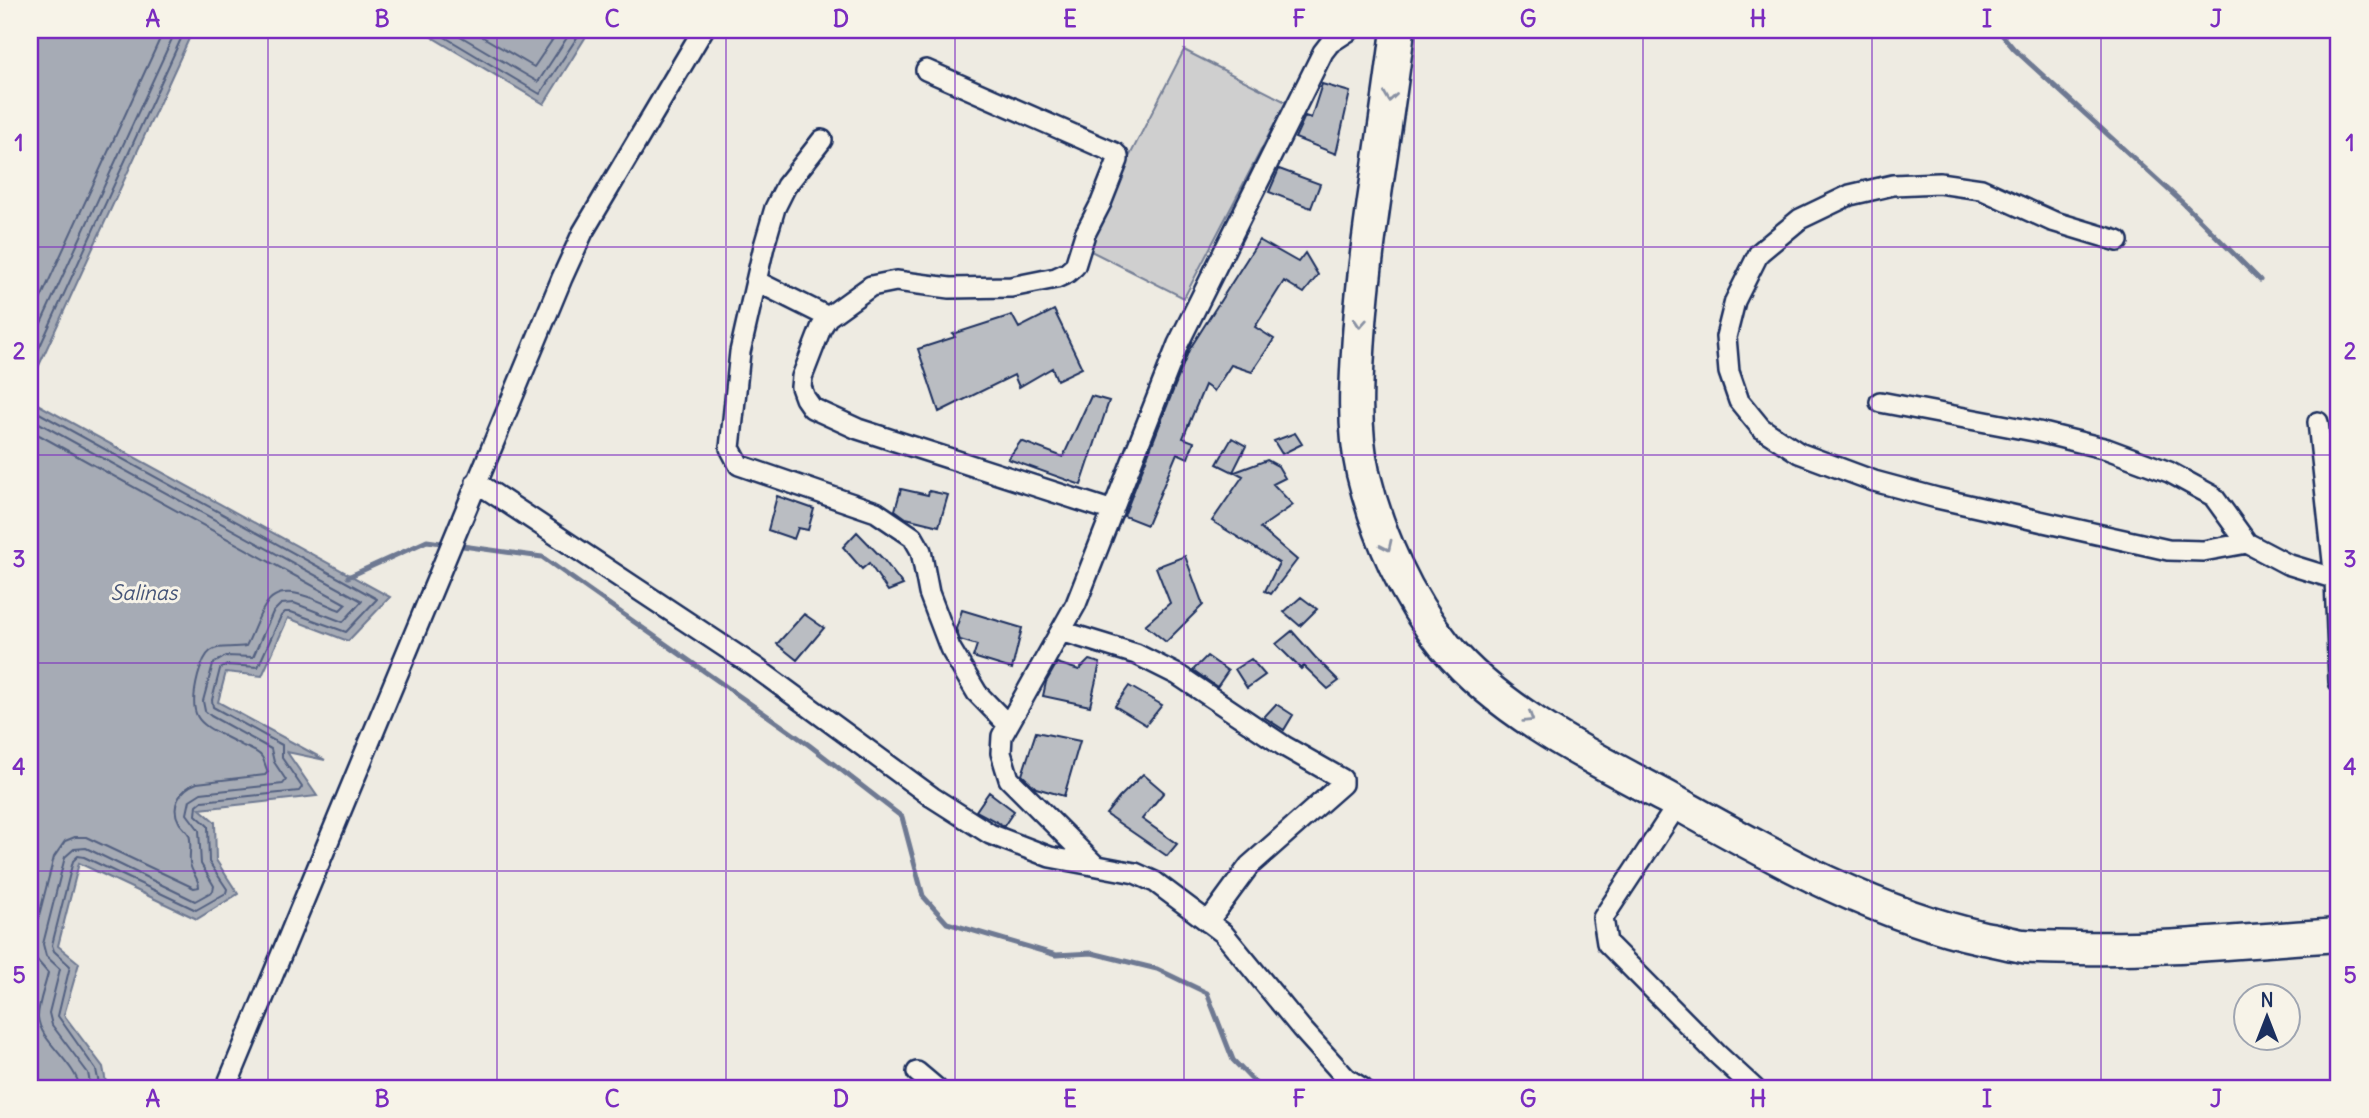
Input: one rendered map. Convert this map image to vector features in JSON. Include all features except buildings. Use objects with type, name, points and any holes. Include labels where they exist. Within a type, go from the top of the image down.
[{"type":"main road","points":[[1398,30],[1368,242],[1355,403],[1357,437],[1364,474],[1382,536],[1411,597],[1446,647],[1491,693],[1595,759],[1805,874],[1902,915],[1963,933],[2024,946],[2125,949],[2339,934]]},
{"type":"street","points":[[226,1088],[562,278],[583,232],[703,30]]},
{"type":"street","points":[[1322,30],[1323,52]]},
{"type":"street","points":[[1094,864],[1009,779],[1001,753],[1002,736],[1076,604],[1178,344],[1323,52],[1329,43],[1350,30]]},
{"type":"street","points":[[926,70],[1115,153],[1118,160],[1085,234],[1075,265],[1056,278],[1011,286],[962,288],[896,281],[870,286],[828,317],[821,328],[802,377],[801,387],[805,398],[812,408],[858,429],[1113,511]]},
{"type":"street","points":[[822,141],[786,186],[768,233],[740,352],[730,448],[732,455],[739,466],[876,512],[913,537],[920,551],[929,593],[950,648],[977,693],[1008,725]]},
{"type":"street","points":[[2119,241],[2052,221],[1981,189],[1939,183],[1894,185],[1850,195],[1800,219],[1759,253],[1735,301],[1726,337],[1729,372],[1739,401],[1762,428],[1799,453],[1874,481],[1937,498],[2168,550],[2203,551],[2247,543]]},
{"type":"street","points":[[756,281],[828,317]]},
{"type":"street","points":[[1880,402],[2039,432],[2107,449],[2169,472],[2213,496],[2247,543],[2287,564],[2337,580]]},
{"type":"street","points":[[2318,422],[2337,580],[2339,682]]},
{"type":"street","points":[[476,482],[755,667],[932,797],[990,834],[1050,857],[1135,873],[1155,882],[1223,933],[1350,1085]]},
{"type":"street","points":[[1061,631],[1136,654],[1178,675],[1284,746],[1342,779],[1342,784],[1249,866],[1208,922]]},
{"type":"street","points":[[1678,804],[1603,918],[1607,943],[1754,1088]]},
{"type":"street","points":[[917,1072],[936,1088]]},
{"type":"shaded area","points":[[1184,50],[1286,102],[1184,298],[1083,247]]},
{"type":"water","points":[[30,30],[193,30],[30,385]]},
{"type":"water","points":[[420,30],[590,30],[544,104]]},
{"type":"water","name":"Salinas","points":[[30,400],[390,597],[348,641],[288,618],[262,676],[226,672],[218,702],[325,760],[287,752],[317,796],[200,809],[215,822],[216,860],[238,894],[197,919],[79,863],[58,946],[79,963],[64,1015],[103,1067],[107,1088],[30,1088]]},
{"type":"waterway","points":[[1998,30],[2014,49],[2184,204],[2260,280]]},
{"type":"waterway","points":[[348,577],[427,541],[542,557],[809,745],[902,817],[923,896],[947,923],[1056,955],[1092,953],[1157,969],[1207,993],[1233,1060],[1260,1088]]}]
